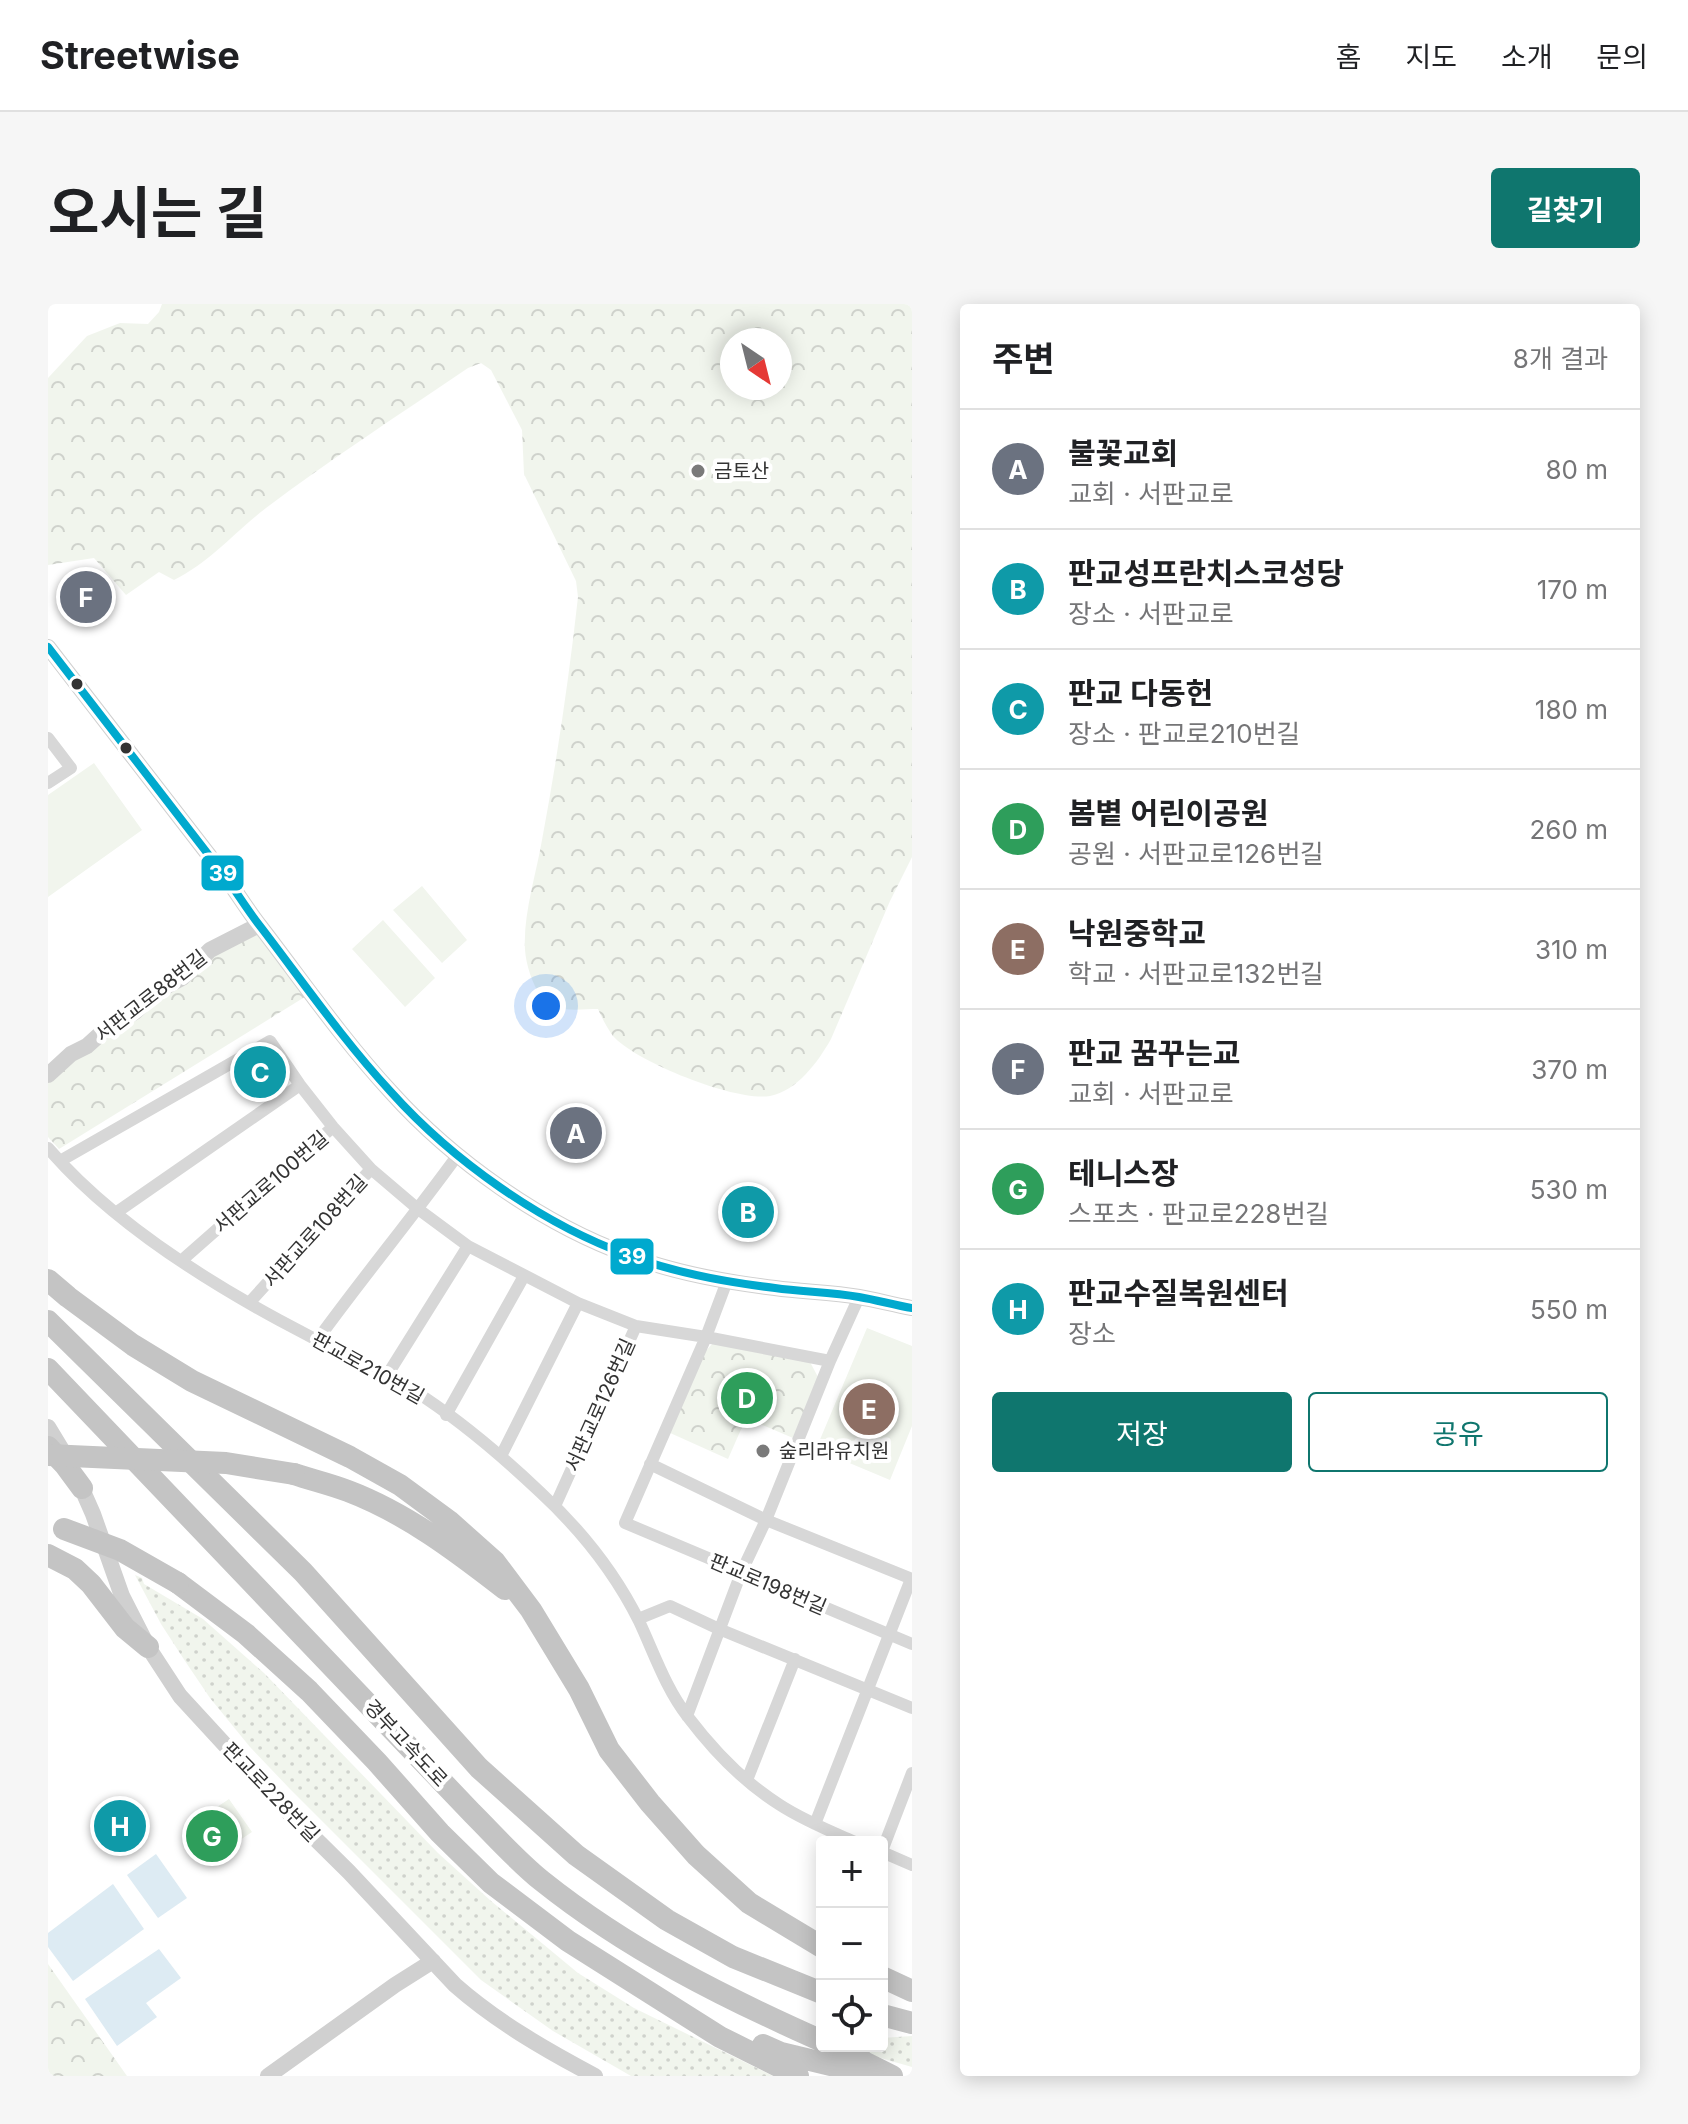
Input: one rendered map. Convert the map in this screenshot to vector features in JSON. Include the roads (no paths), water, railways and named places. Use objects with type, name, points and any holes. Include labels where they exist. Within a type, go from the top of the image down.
[{"type":"highway","points":[[48,1280],[133,1345],[192,1381],[350,1457],[400,1485],[449,1521],[495,1562],[531,1610],[579,1689],[609,1750],[650,1803],[696,1855],[749,1903],[816,1943]]},
{"type":"highway","name":"경부고속도로","points":[[48,1321],[303,1572],[479,1768],[576,1855],[667,1920],[733,1957],[816,1991]]},
{"type":"highway","name":"경부고속도로","points":[[48,1369],[472,1813],[540,1880],[621,1938],[679,1972],[816,2038]]},
{"type":"highway","points":[[48,1447],[82,1488]]},
{"type":"highway","points":[[48,1455],[226,1463],[294,1474],[347,1491],[400,1515],[451,1547],[531,1610]]},
{"type":"highway","points":[[56,1526],[120,1550],[178,1583],[246,1634],[309,1691],[440,1833],[491,1883],[568,1941],[720,2037],[798,2076]]},
{"type":"highway","points":[[48,1555],[75,1569],[91,1584],[125,1628],[148,1647]]},
{"type":"highway","points":[[888,1980],[912,1991]]},
{"type":"highway","points":[[636,1983],[781,2053],[876,2076]]},
{"type":"highway","points":[[888,2017],[912,2023]]},
{"type":"highway","points":[[844,2052],[892,2076]]},
{"type":"street","points":[[48,647],[219,868],[339,1030],[391,1093],[457,1156],[527,1204],[612,1249],[670,1269],[727,1281],[859,1297],[912,1308]]},
{"type":"street","points":[[48,738],[71,768],[48,783]]},
{"type":"street","name":"서판교로88번길","points":[[48,1075],[108,1027],[135,1012],[156,992],[182,978],[210,950],[259,925]]},
{"type":"street","points":[[60,1161],[270,1041],[300,1085],[117,1212]]},
{"type":"street","name":"서판교로100번길","points":[[181,1261],[333,1127],[300,1085]]},
{"type":"street","points":[[333,1127],[371,1169]]},
{"type":"street","name":"판교로210번길","points":[[48,1148],[117,1212],[181,1261],[249,1303],[412,1390],[501,1456],[555,1506],[584,1539],[638,1619],[687,1716],[730,1764],[780,1805],[842,1836]]},
{"type":"street","points":[[318,1339],[457,1156]]},
{"type":"street","name":"서판교로108번길","points":[[249,1303],[371,1169],[468,1246],[578,1303],[636,1326]]},
{"type":"street","points":[[386,1377],[468,1246]]},
{"type":"street","points":[[446,1415],[524,1276]]},
{"type":"street","points":[[727,1281],[650,1464],[766,1520],[912,1579],[815,1824]]},
{"type":"street","points":[[687,1716],[741,1573],[859,1297]]},
{"type":"street","points":[[501,1456],[578,1303]]},
{"type":"street","name":"서판교로126번길","points":[[555,1506],[636,1326],[830,1361]]},
{"type":"street","name":"판교로228번길","points":[[48,1427],[82,1488],[122,1596],[148,1647],[180,1696],[455,1985],[532,2041],[595,2076]]},
{"type":"street","name":"판교로198번길","points":[[650,1464],[625,1523],[912,1644]]},
{"type":"street","points":[[638,1619],[670,1606],[912,1708]]},
{"type":"street","points":[[747,1780],[795,1659]]},
{"type":"street","points":[[888,1836],[912,1773]]},
{"type":"street","points":[[888,1855],[912,1865]]},
{"type":"street","points":[[274,2074],[395,1985],[433,1961]]},
{"type":"place","name":"금토산","points":[[698,471]]},
{"type":"place","name":"판교 꿈꾸는교","points":[[86,597]]},
{"type":"place","name":"판교 다동헌","points":[[260,1072]]},
{"type":"place","name":"불꽃교회","points":[[576,1133]]},
{"type":"place","name":"판교성프란치스코성당","points":[[748,1212]]},
{"type":"place","name":"봄볕 어린이공원","points":[[747,1398]]},
{"type":"place","name":"낙원중학교","points":[[869,1409]]},
{"type":"place","name":"숲리라유치원","points":[[763,1451]]},
{"type":"place","name":"판교수질복원센터","points":[[120,1826]]},
{"type":"place","name":"테니스장","points":[[212,1836]]}]
